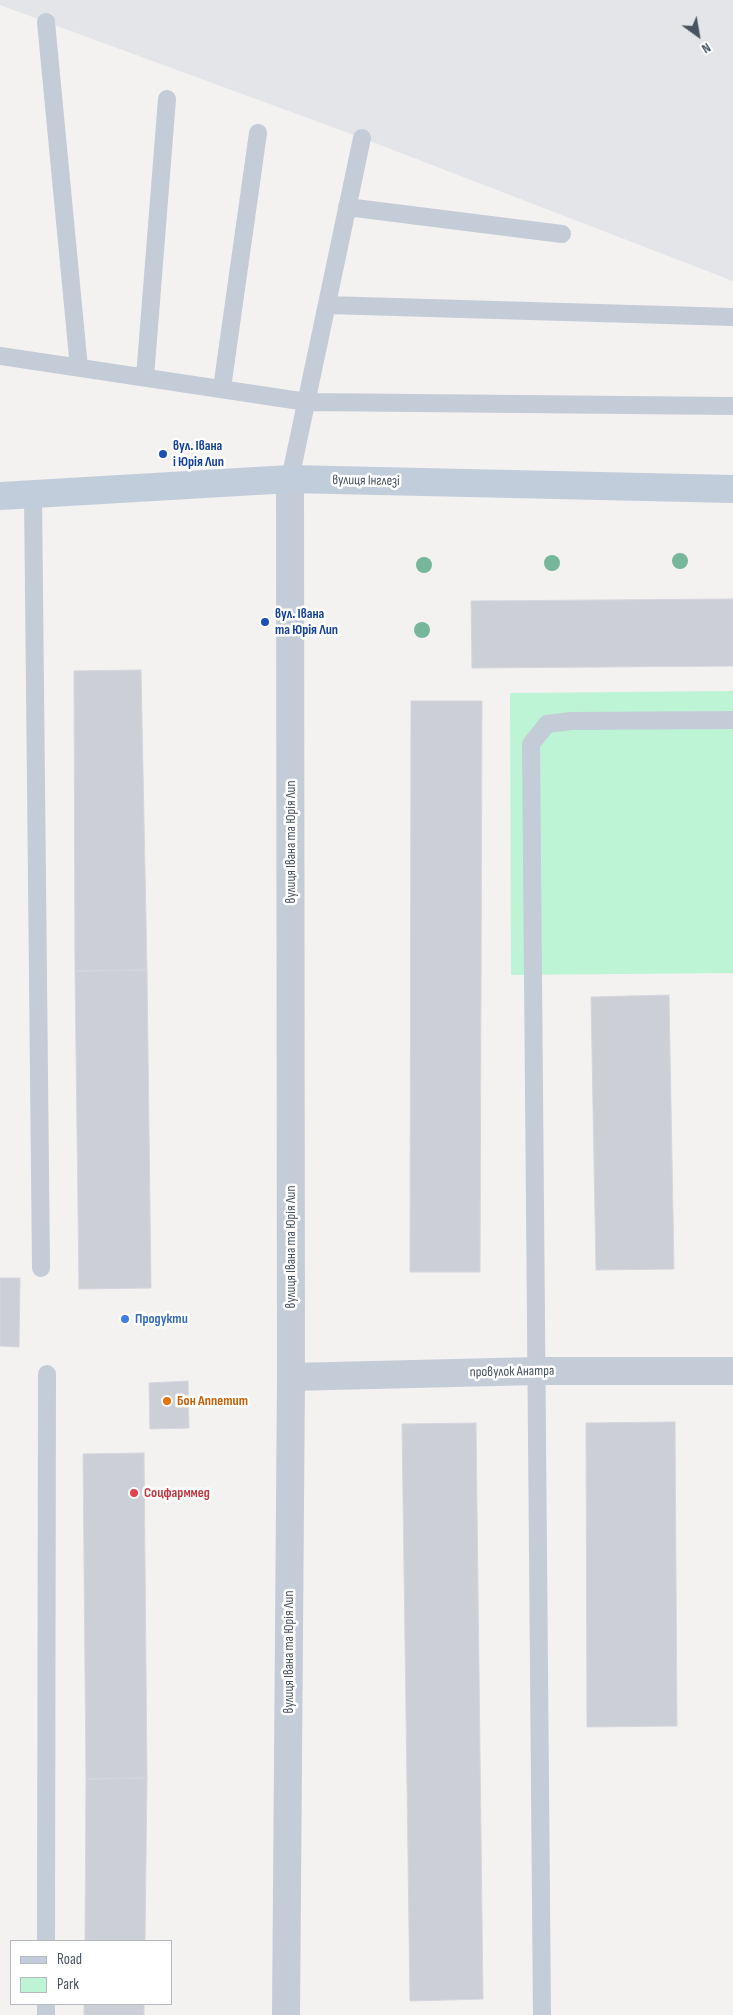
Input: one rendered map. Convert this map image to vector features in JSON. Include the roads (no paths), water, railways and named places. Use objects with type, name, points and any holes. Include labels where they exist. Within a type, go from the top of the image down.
[{"type":"main road","name":"вулиця Інглезі","points":[[0,496],[290,479],[733,489]]},
{"type":"street","name":"вулиця Івана та Юрія Лип","points":[[286,2015],[291,1377],[290,479]]},
{"type":"street","name":"провулок Анатра","points":[[291,1377],[537,1371],[733,1371]]},
{"type":"lane","points":[[46,22],[78,368]]},
{"type":"lane","points":[[145,378],[167,99]]},
{"type":"lane","points":[[222,388],[258,133]]},
{"type":"lane","points":[[290,479],[362,138]]},
{"type":"lane","points":[[348,207],[562,234]]},
{"type":"lane","points":[[327,305],[733,317]]},
{"type":"lane","points":[[0,356],[307,402],[733,406]]},
{"type":"lane","points":[[33,494],[41,1268]]},
{"type":"lane","points":[[542,2015],[531,744],[547,724],[571,721],[733,720]]},
{"type":"lane","points":[[46,1940],[47,1374]]},
{"type":"place","name":"вул. Івана і Юрія Лип","points":[[163,454]]},
{"type":"place","name":"вул. Івана та Юрія Лип","points":[[265,622]]},
{"type":"place","name":"Продукти","points":[[125,1319]]},
{"type":"place","name":"Бон Аппетит","points":[[167,1401]]},
{"type":"place","name":"Соцфарммед","points":[[134,1493]]}]
